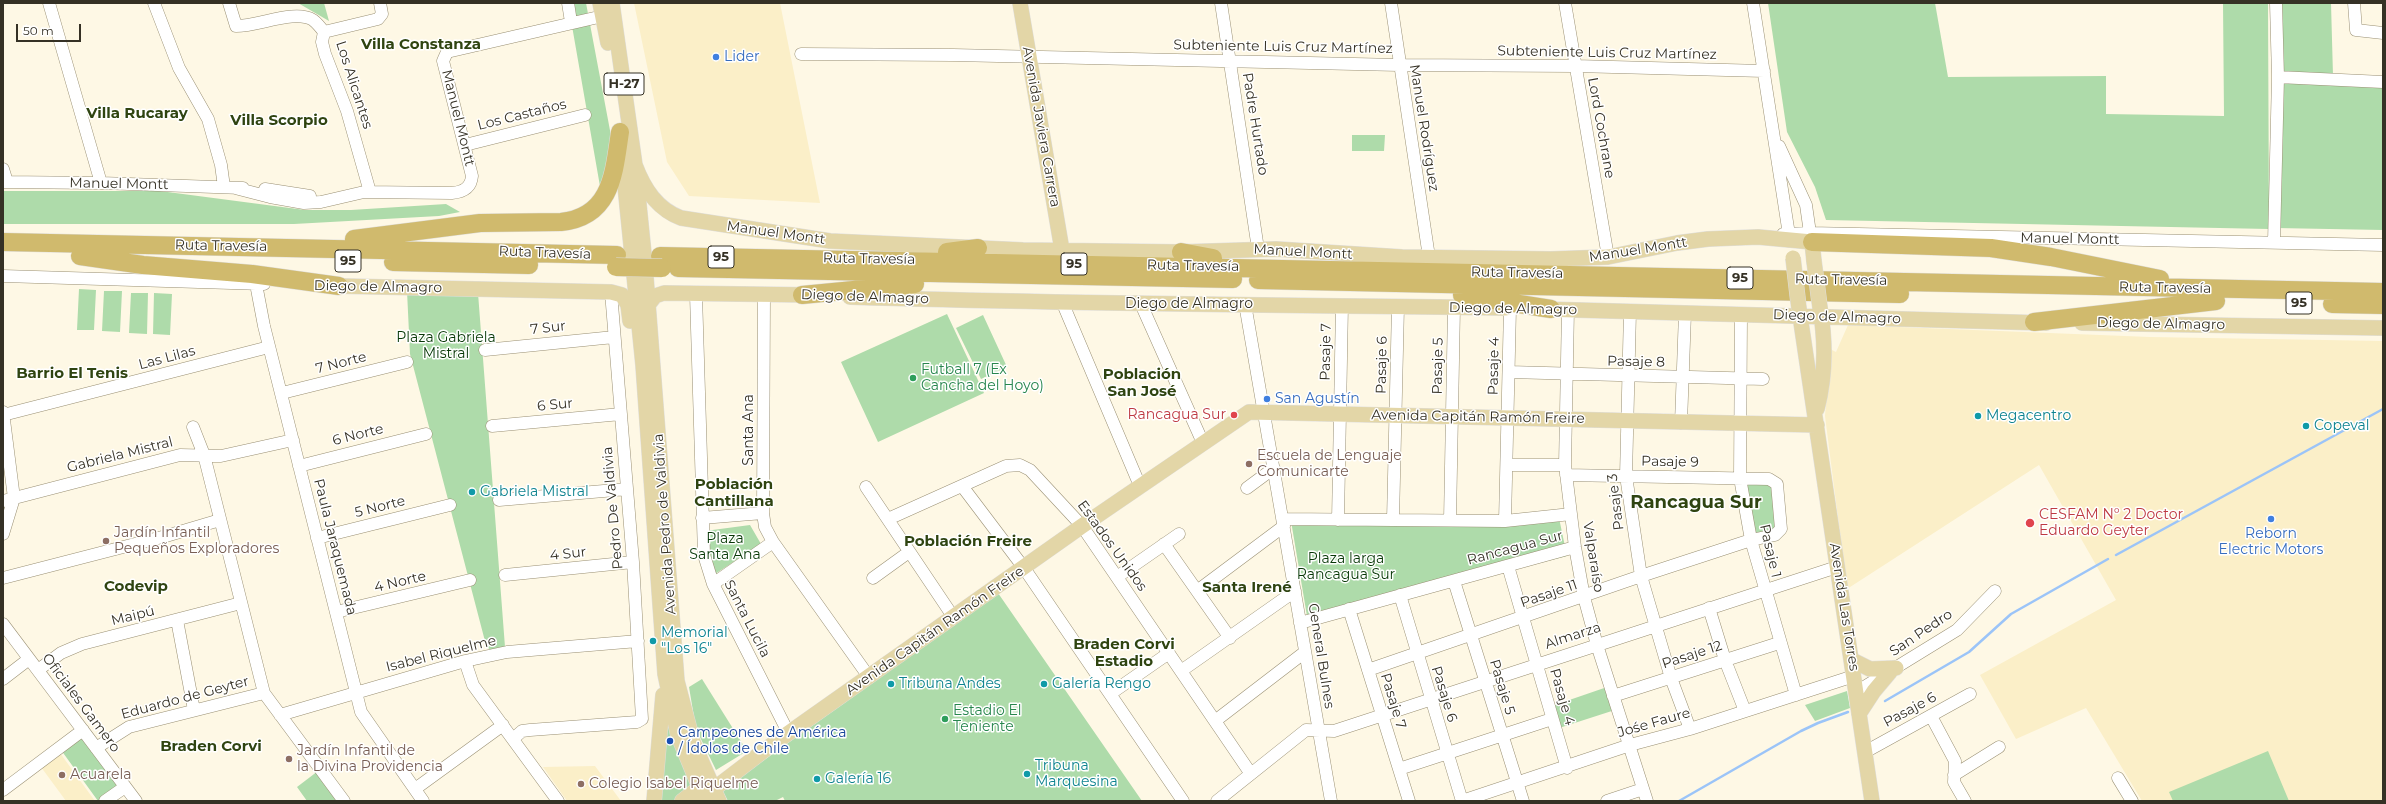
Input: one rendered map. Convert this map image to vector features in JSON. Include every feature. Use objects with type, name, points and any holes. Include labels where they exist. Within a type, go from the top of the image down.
[{"type":"highway","points":[[298,248],[464,224],[562,222],[577,219],[594,210],[607,192],[615,165],[620,132]]},
{"type":"highway","points":[[1811,238],[1991,248],[2051,257],[2215,295]]},
{"type":"highway","name":"Ruta Travesía","points":[[3,242],[298,248],[989,276],[2215,295],[2383,292]]},
{"type":"highway","points":[[882,260],[978,248]]},
{"type":"highway","points":[[1181,252],[1267,268]]},
{"type":"highway","name":"Ruta Travesía","points":[[3,255],[616,261]]},
{"type":"highway","points":[[80,256],[143,265],[252,274],[339,286]]},
{"type":"highway","name":"Ruta Travesía","points":[[650,262],[882,260],[1267,268],[2215,295],[2383,305]]},
{"type":"highway","points":[[802,295],[989,276]]},
{"type":"highway","points":[[1390,283],[1423,291],[1559,309]]},
{"type":"highway","points":[[2034,322],[2215,295]]},
{"type":"main road","name":"H-27","points":[[612,3],[650,262]]},
{"type":"main road","name":"Avenida Javiera Carrera","points":[[1020,3],[1062,250]]},
{"type":"main road","name":"H-27","points":[[602,9],[620,132],[650,262]]},
{"type":"main road","name":"Manuel Montt","points":[[635,165],[646,188],[656,202],[669,213],[688,220],[830,241],[978,248],[1181,252],[1258,249],[1429,257],[1551,259],[1608,257],[1695,240],[1758,237],[1811,238]]},
{"type":"main road","name":"Avenida Las Torres","points":[[1790,237],[1872,801]]},
{"type":"main road","name":"Avenida Las Torres","points":[[1811,238],[1826,357],[1816,419]]},
{"type":"main road","name":"Avenida Pedro de Valdivia","points":[[650,262],[648,305],[678,681],[688,728],[707,794]]},
{"type":"main road","name":"Avenida Pedro de Valdivia","points":[[650,262],[647,422],[665,674],[678,735],[707,794]]},
{"type":"main road","name":"Diego de Almagro","points":[[339,286],[610,292]]},
{"type":"main road","points":[[610,292],[622,295],[629,310],[635,374],[647,422]]},
{"type":"main road","name":"Diego de Almagro","points":[[648,305],[655,296],[661,294],[802,295],[1063,304],[1342,305],[1559,309],[1740,315],[1800,312],[2034,322],[2383,328]]},
{"type":"main road","name":"Avenida Capitán Ramón Freire","points":[[682,801],[707,794],[739,761],[766,749],[789,734],[1082,526],[1245,414],[1263,412],[1741,424],[1816,419]]},
{"type":"main road","points":[[1852,660],[1870,669],[1893,670]]},
{"type":"main road","points":[[1859,714],[1874,691],[1893,670]]},
{"type":"main road","name":"Avenida Pedro de Valdivia","points":[[654,801],[665,674]]},
{"type":"street","points":[[49,3],[101,183]]},
{"type":"street","points":[[154,3],[179,68],[208,119],[221,165],[230,187]]},
{"type":"street","name":"Los Alicantes","points":[[229,3],[236,26],[252,26],[299,15],[314,21],[324,32],[322,42],[325,54],[347,111],[370,192]]},
{"type":"street","points":[[324,32],[378,19],[382,14],[380,3]]},
{"type":"street","points":[[568,3],[571,22]]},
{"type":"street","name":"Padre Hurtado","points":[[1222,3],[1258,249]]},
{"type":"street","name":"Manuel Rodríguez","points":[[1391,3],[1399,65],[1429,257]]},
{"type":"street","name":"Lord Cochrane","points":[[1566,3],[1575,66],[1608,257]]},
{"type":"street","name":"Avenida Las Torres","points":[[1753,3],[1790,237]]},
{"type":"street","points":[[2274,242],[2278,78],[2276,3]]},
{"type":"street","points":[[2354,3],[2356,30],[2383,33]]},
{"type":"street","name":"Manuel Montt","points":[[5,182],[230,187],[270,197],[304,203],[321,202],[338,197],[370,192],[452,193],[462,191],[468,187],[472,179],[465,145],[443,61],[447,52],[571,22],[602,9]]},
{"type":"street","name":"Subteniente Luis Cruz Martínez","points":[[802,54],[1028,56],[1399,65],[1575,66],[1764,71]]},
{"type":"street","points":[[2278,78],[2383,82]]},
{"type":"street","name":"Los Castaños","points":[[465,145],[585,115]]},
{"type":"street","name":"Avenida Las Torres","points":[[1773,134],[1806,205],[1811,238]]},
{"type":"street","points":[[3,169],[5,182]]},
{"type":"street","name":"Manuel Montt","points":[[1811,238],[2274,242],[2383,245]]},
{"type":"street","name":"Diego de Almagro","points":[[3,276],[339,286]]},
{"type":"street","name":"Paula Jaraquemada","points":[[256,284],[269,347],[282,393],[361,712],[423,801]]},
{"type":"street","name":"Pedro De Valdivia","points":[[513,740],[522,732],[530,730],[641,720],[633,562],[610,292]]},
{"type":"street","name":"Santa Lucila","points":[[696,295],[704,554],[713,584],[789,734]]},
{"type":"street","name":"Santa Ana","points":[[764,295],[763,513],[765,526],[773,542],[869,677]]},
{"type":"street","points":[[1063,304],[1140,486]]},
{"type":"street","points":[[1141,304],[1203,443]]},
{"type":"street","name":"General Bulnes","points":[[1245,304],[1331,801]]},
{"type":"street","name":"Pasaje 7","points":[[1338,520],[1342,305]]},
{"type":"street","name":"Pasaje 6","points":[[1394,520],[1398,306]]},
{"type":"street","name":"Pasaje 5","points":[[1450,520],[1454,307]]},
{"type":"street","name":"Pasaje 4","points":[[1506,521],[1510,308]]},
{"type":"street","name":"Valparaíso","points":[[1559,309],[1567,375],[1566,470],[1575,547],[1584,597],[1597,644],[1647,801]]},
{"type":"street","name":"Pasaje 3","points":[[1630,311],[1626,476],[1641,576],[1671,678],[1690,728]]},
{"type":"street","points":[[1681,423],[1685,313]]},
{"type":"street","name":"Pasaje 1","points":[[1740,315],[1742,378],[1740,478],[1751,540],[1764,591],[1796,695]]},
{"type":"street","name":"7 Sur","points":[[485,350],[614,337]]},
{"type":"street","name":"Las Lilas","points":[[3,415],[269,347]]},
{"type":"street","name":"7 Norte","points":[[282,393],[407,362]]},
{"type":"street","name":"Pasaje 8","points":[[1508,372],[1628,377],[1763,379]]},
{"type":"street","points":[[3,412],[9,499],[3,534]]},
{"type":"street","name":"6 Sur","points":[[492,426],[621,414]]},
{"type":"street","points":[[194,426],[204,455],[264,693],[344,801]]},
{"type":"street","name":"6 Norte","points":[[299,466],[426,434]]},
{"type":"street","name":"Gabriela Mistral","points":[[9,499],[180,455],[226,455],[293,440]]},
{"type":"street","name":"Estados Unidos","points":[[888,520],[1001,467],[1020,465],[1035,474],[1082,526],[1251,774]]},
{"type":"street","name":"Pasaje 9","points":[[1507,465],[1626,476],[1773,480]]},
{"type":"street","points":[[1246,488],[1274,468]]},
{"type":"street","name":"Pasaje 11","points":[[1368,670],[1524,618],[1641,576],[1751,540],[1774,535],[1781,529],[1777,484],[1773,480]]},
{"type":"street","points":[[962,486],[1024,568],[1183,801]]},
{"type":"street","points":[[866,487],[954,618]]},
{"type":"street","points":[[499,500],[627,489]]},
{"type":"street","name":"5 Norte","points":[[317,538],[450,505]]},
{"type":"street","points":[[702,518],[763,513]]},
{"type":"street","name":"Rancagua Sur","points":[[1283,523],[1338,520],[1506,521],[1571,514]]},
{"type":"street","points":[[3,578],[179,533],[220,520]]},
{"type":"street","points":[[1197,591],[1283,523]]},
{"type":"street","points":[[1117,577],[1179,534]]},
{"type":"street","points":[[713,584],[773,542]]},
{"type":"street","points":[[1164,544],[1230,638]]},
{"type":"street","name":"Rancagua Sur","points":[[1300,623],[1575,547]]},
{"type":"street","points":[[873,578],[909,552]]},
{"type":"street","name":"4 Sur","points":[[505,575],[633,562]]},
{"type":"street","name":"Pasaje 4","points":[[1508,566],[1567,768]]},
{"type":"street","name":"Almarza","points":[[1318,728],[1334,731],[1485,680],[1837,567]]},
{"type":"street","name":"4 Norte","points":[[336,612],[470,580]]},
{"type":"street","name":"Pasaje 5","points":[[1454,581],[1523,801]]},
{"type":"street","points":[[1181,671],[1295,591]]},
{"type":"street","name":"San Pedro","points":[[1856,692],[1957,630],[1995,591]]},
{"type":"street","name":"Pasaje 6","points":[[1400,595],[1416,654],[1462,801]]},
{"type":"street","name":"Maipú","points":[[38,670],[76,646],[241,602]]},
{"type":"street","points":[[1709,608],[1725,660],[1745,711]]},
{"type":"street","name":"Pasaje 7","points":[[1349,609],[1409,801]]},
{"type":"street","points":[[177,620],[194,710]]},
{"type":"street","name":"Oficiales Gamero","points":[[3,624],[136,801]]},
{"type":"street","name":"Isabel Riquelme","points":[[280,715],[465,661],[508,652],[638,641]]},
{"type":"street","name":"Pasaje 12","points":[[1614,696],[1779,643]]},
{"type":"street","points":[[1215,721],[1305,652]]},
{"type":"street","points":[[1110,694],[1169,653]]},
{"type":"street","points":[[3,679],[29,659]]},
{"type":"street","points":[[465,661],[471,681],[503,725],[552,799]]},
{"type":"street","name":"Jośe Faure","points":[[1462,801],[1567,768],[1630,745],[1690,728],[1854,676]]},
{"type":"street","name":"Eduardo de Geyter","points":[[96,748],[115,734],[129,727],[264,693]]},
{"type":"street","name":"Pasaje 6","points":[[1865,752],[1970,694]]},
{"type":"street","points":[[1931,716],[1955,761],[1954,774],[1956,787],[1965,801]]},
{"type":"street","points":[[1399,769],[1552,719]]},
{"type":"street","points":[[415,789],[503,725]]},
{"type":"street","points":[[1217,801],[1302,731],[1318,728]]},
{"type":"street","points":[[3,790],[83,730]]},
{"type":"street","points":[[1954,774],[1999,747]]},
{"type":"street","points":[[2118,778],[2132,801]]},
{"type":"street","points":[[105,801],[125,787]]},
{"type":"street","points":[[1607,801],[1643,789]]},
{"type":"shaded area","points":[[634,3],[780,3],[820,203],[689,196],[667,162]]},
{"type":"shaded area","points":[[1848,325],[2150,337],[2383,341],[2383,801],[2142,801],[2086,708],[2016,739],[1980,675],[2116,600],[2039,465],[1847,589],[1825,416],[1830,349],[1836,352]]},
{"type":"shaded area","name":"Acuarela","points":[[60,753],[95,801],[66,801],[41,767]]},
{"type":"shaded area","name":"Colegio Isabel Riquelme","points":[[595,766],[621,801],[567,801],[543,767]]},
{"type":"green space","points":[[298,3],[324,3],[329,21]]},
{"type":"green space","points":[[568,3],[586,3],[612,141],[601,192]]},
{"type":"green space","points":[[1768,3],[1935,3],[1948,77],[2106,76],[2106,114],[2224,116],[2223,3],[2268,3],[2269,229],[1826,220],[1815,187],[1787,132]]},
{"type":"green space","points":[[2282,3],[2331,3],[2333,76],[2283,72]]},
{"type":"green space","points":[[2276,83],[2383,87],[2383,230],[2276,228]]},
{"type":"green space","points":[[1352,135],[1385,135],[1384,151],[1352,151]]},
{"type":"green space","points":[[3,191],[160,191],[305,210],[351,210],[446,204],[460,212],[439,216],[294,224],[3,224]]},
{"type":"green space","points":[[79,289],[96,290],[94,330],[77,330]]},
{"type":"green space","points":[[104,291],[122,291],[120,332],[102,331]]},
{"type":"green space","name":"Plaza Gabriela Mistral","points":[[407,291],[478,293],[505,647],[490,650],[486,645],[410,354]]},
{"type":"green space","points":[[131,293],[148,293],[147,334],[129,333]]},
{"type":"green space","points":[[154,293],[172,294],[170,335],[153,334]]},
{"type":"green space","name":"Futball 7 (Ex Cancha del Hoyo)","points":[[947,314],[984,393],[878,442],[841,362]]},
{"type":"green space","points":[[983,315],[1007,367],[981,379],[956,328]]},
{"type":"green space","points":[[1740,478],[1773,480],[1781,529],[1751,540]]},
{"type":"green space","name":"Plaza larga Rancagua Sur","points":[[1559,518],[1567,556],[1308,622],[1291,521]]},
{"type":"green space","name":"Plaza Santa Ana","points":[[750,525],[761,544],[715,574],[705,531]]},
{"type":"green space","name":"Estadio El Teniente","points":[[998,593],[1142,801],[785,801],[783,797],[775,801],[728,801],[722,790]]},
{"type":"green space","points":[[702,679],[747,751],[716,770],[696,729],[689,687]]},
{"type":"green space","points":[[1610,686],[1618,709],[1556,729],[1549,707]]},
{"type":"green space","points":[[1847,691],[1850,708],[1815,721],[1805,705]]},
{"type":"green space","points":[[666,717],[692,789],[674,801],[657,801]]},
{"type":"green space","points":[[82,735],[119,786],[98,801],[61,750]]},
{"type":"green space","points":[[2268,751],[2289,801],[2173,801],[2169,792]]},
{"type":"green space","points":[[318,771],[341,801],[307,801],[297,787]]},
{"type":"waterway","points":[[2116,555],[2383,409]]},
{"type":"waterway","points":[[1885,701],[1969,652],[2011,614],[2108,559]]},
{"type":"waterway","points":[[1679,801],[1801,731],[1848,712]]},
{"type":"place","name":"Lider","points":[[716,57]]},
{"type":"place","name":"Futball 7 (Ex Cancha del Hoyo)","points":[[913,378]]},
{"type":"place","name":"San Agustín","points":[[1267,399]]},
{"type":"place","name":"Rancagua Sur","points":[[1234,415]]},
{"type":"place","name":"Megacentro","points":[[1978,416]]},
{"type":"place","name":"Copeval","points":[[2306,426]]},
{"type":"place","name":"Escuela de Lenguaje Comunicarte","points":[[1249,464]]},
{"type":"place","name":"Gabriela Mistral","points":[[472,492]]},
{"type":"place","name":"Reborn Electric Motors","points":[[2271,519]]},
{"type":"place","name":"CESFAM N° 2 Doctor Eduardo Geyter","points":[[2030,523]]},
{"type":"place","name":"Jardín Infantil Pequeños Exploradores","points":[[106,541]]},
{"type":"place","name":"Memorial \"Los 16\"","points":[[653,641]]},
{"type":"place","name":"Tribuna Andes","points":[[891,684]]},
{"type":"place","name":"Galería Rengo","points":[[1044,684]]},
{"type":"place","name":"Estadio El Teniente","points":[[945,719]]},
{"type":"place","name":"Campeones de América / Ídolos de Chile","points":[[670,741]]},
{"type":"place","name":"Jardín Infantil de la Divina Providencia","points":[[289,759]]},
{"type":"place","name":"Tribuna Marquesina","points":[[1027,774]]},
{"type":"place","name":"Acuarela","points":[[62,775]]},
{"type":"place","name":"Galería 16","points":[[817,779]]},
{"type":"place","name":"Colegio Isabel Riquelme","points":[[581,784]]},
{"type":"district","name":"Villa Constanza","points":[[421,45]]},
{"type":"district","name":"Villa Rucaray","points":[[137,114]]},
{"type":"district","name":"Villa Scorpio","points":[[279,121]]},
{"type":"district","name":"Barrio El Tenis","points":[[72,374]]},
{"type":"district","name":"Población San José","points":[[1142,384]]},
{"type":"district","name":"Población Cantillana","points":[[734,494]]},
{"type":"district","name":"Rancagua Sur","points":[[1696,503]]},
{"type":"district","name":"Población Freire","points":[[968,542]]},
{"type":"district","name":"Codevip","points":[[136,587]]},
{"type":"district","name":"Santa Irené","points":[[1247,588]]},
{"type":"district","name":"Braden Corvi Estadio","points":[[1124,654]]},
{"type":"district","name":"Braden Corvi","points":[[211,747]]}]
